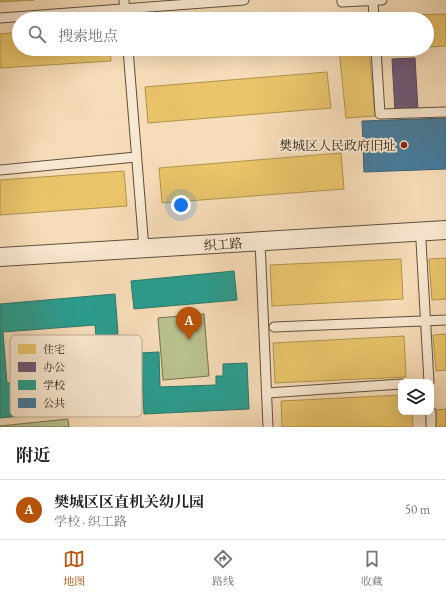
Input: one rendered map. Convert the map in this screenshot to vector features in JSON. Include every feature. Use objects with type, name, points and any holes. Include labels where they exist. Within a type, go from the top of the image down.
[{"type":"street","name":"织工路","points":[[0,258],[446,230]]},
{"type":"lane","points":[[93,12],[244,0]]},
{"type":"lane","points":[[342,0],[342,2],[382,0]]},
{"type":"lane","points":[[373,0],[374,12]]},
{"type":"lane","points":[[0,18],[12,17]]},
{"type":"lane","points":[[129,56],[144,249]]},
{"type":"lane","points":[[376,56],[380,114],[446,112]]},
{"type":"lane","points":[[0,170],[136,157]]},
{"type":"lane","points":[[421,241],[429,379]]},
{"type":"lane","points":[[260,242],[268,427]]},
{"type":"lane","points":[[274,326],[446,320]]},
{"type":"lane","points":[[266,393],[398,384]]},
{"type":"lane","points":[[431,415],[432,427]]},
{"type":"green space","points":[[204,314],[209,376],[163,380],[158,318]]},
{"type":"green space","points":[[68,419],[69,427],[0,427],[0,426]]},
{"type":"building: 住宅","points":[[0,0],[34,0],[0,2]]},
{"type":"building: 住宅","points":[[434,14],[446,14],[446,46],[434,47]]},
{"type":"building: 住宅","points":[[12,33],[12,56],[111,56],[111,61],[0,68],[0,34]]},
{"type":"building: 住宅","points":[[340,56],[370,56],[375,116],[346,118]]},
{"type":"building: 住宅","points":[[327,72],[331,108],[148,123],[145,87]]},
{"type":"building: 住宅","points":[[341,153],[344,189],[162,203],[159,168]]},
{"type":"building: 住宅","points":[[124,171],[127,206],[0,215],[0,180]]},
{"type":"building: 住宅","points":[[446,258],[446,299],[432,300],[429,259]]},
{"type":"building: 住宅","points":[[401,259],[403,299],[272,306],[270,265]]},
{"type":"building: 住宅","points":[[446,334],[446,370],[436,371],[433,335]]},
{"type":"building: 住宅","points":[[404,336],[406,377],[275,383],[273,343]]},
{"type":"building: 住宅","points":[[398,395],[398,415],[412,415],[413,427],[282,427],[281,401]]},
{"type":"building: 住宅","points":[[446,409],[446,427],[434,427],[434,410]]},
{"type":"building: 办公","points":[[415,58],[418,110],[395,112],[392,59]]},
{"type":"building: 学校","points":[[234,271],[237,300],[134,309],[131,281]]},
{"type":"building: 学校","points":[[115,294],[118,334],[96,335],[95,325],[3,332],[7,383],[10,383],[11,417],[0,418],[0,304]]},
{"type":"building: 学校","points":[[159,352],[160,387],[216,385],[216,376],[223,376],[223,364],[247,363],[249,409],[144,414],[142,353]]},
{"type":"building: 公共","name":"樊城区人民政府旧址","points":[[446,118],[446,169],[364,172],[362,121]]},
{"type":"place","name":"樊城区人民政府旧址","points":[[404,145]]},
{"type":"place","name":"樊城区区直机关幼儿园","points":[[189,340]]}]
